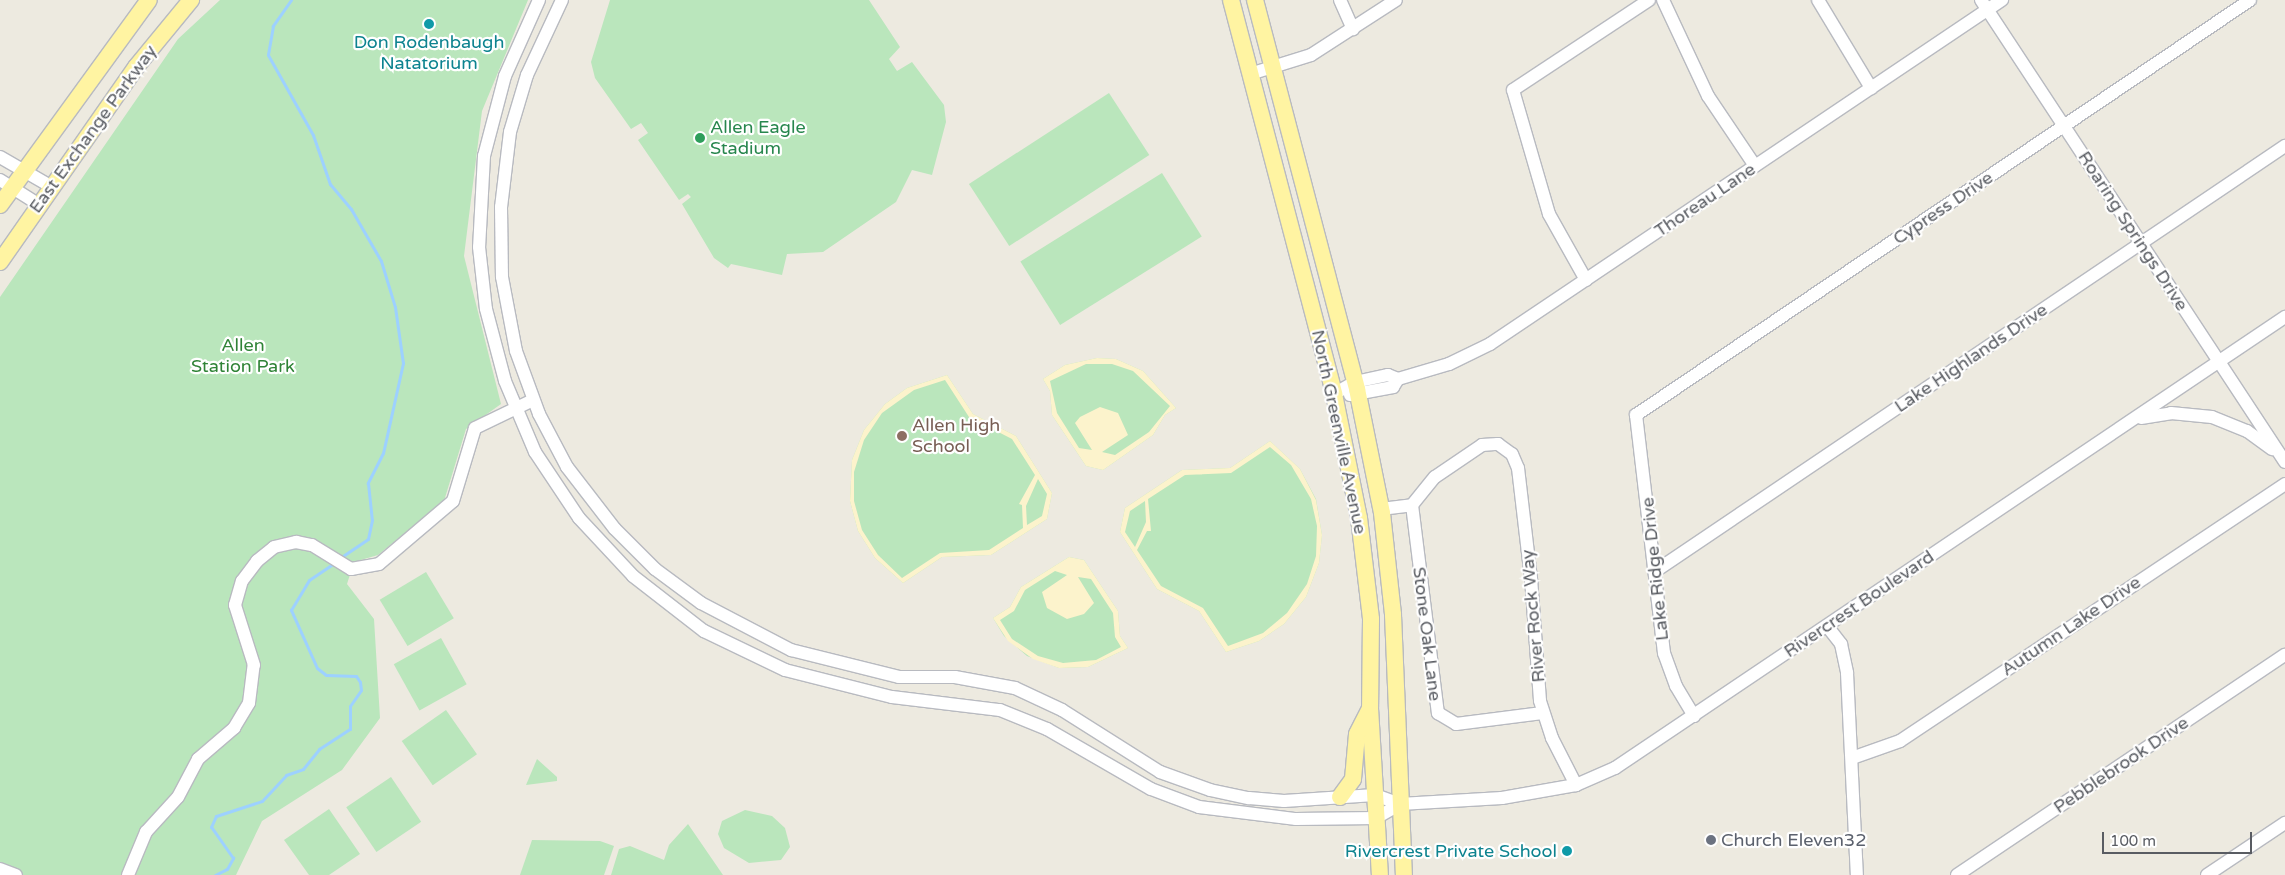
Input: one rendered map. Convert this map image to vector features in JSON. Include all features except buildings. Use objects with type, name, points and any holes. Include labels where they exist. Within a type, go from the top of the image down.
[{"type":"main road","name":"East Exchange Parkway","points":[[0,205],[6,184],[24,170],[148,0]]},
{"type":"main road","name":"East Exchange Parkway","points":[[0,262],[38,204],[146,55],[191,0]]},
{"type":"main road","name":"North Greenville Avenue","points":[[1231,0],[1334,394],[1359,518],[1371,619],[1370,708],[1380,875]]},
{"type":"main road","name":"North Greenville Avenue","points":[[1255,0],[1271,68],[1357,388],[1381,509],[1393,615],[1404,875]]},
{"type":"main road","points":[[1340,798],[1353,779],[1357,734],[1370,708]]},
{"type":"street","points":[[539,0],[500,88],[480,198],[479,247],[486,309],[514,408],[551,479],[600,543],[658,599],[733,647],[785,670],[842,687],[1000,710],[1048,729],[1151,789],[1199,807],[1253,817],[1376,818]]},
{"type":"street","name":"Rivercrest Boulevard","points":[[562,0],[523,87],[502,188],[504,297],[533,400],[562,459],[615,529],[672,582],[745,629],[798,653],[845,666],[899,677],[956,677],[1015,688],[1062,710],[1160,772],[1210,790],[1284,801],[1375,795],[1400,804],[1502,798],[1576,784],[1625,762],[2285,317]]},
{"type":"street","points":[[1340,0],[1352,29]]},
{"type":"street","points":[[1250,74],[1312,55],[1396,0]]},
{"type":"street","points":[[1586,280],[1549,214],[1512,90],[1649,0]]},
{"type":"street","points":[[1663,0],[1708,96],[1755,166]]},
{"type":"street","points":[[1818,0],[1872,88]]},
{"type":"street","name":"Thoreau Lane","points":[[1334,394],[1357,388],[1388,375],[1398,379],[1468,356],[1586,280],[1872,88],[1984,5],[2002,0]]},
{"type":"street","name":"Cypress Drive","points":[[1636,415],[2250,0]]},
{"type":"street","name":"Roaring Springs Drive","points":[[1984,5],[2283,459]]},
{"type":"street","name":"Lake Highlands Drive","points":[[1657,570],[2285,146]]},
{"type":"street","points":[[0,157],[52,187]]},
{"type":"street","points":[[6,184],[38,204]]},
{"type":"street","points":[[128,875],[146,832],[178,797],[198,759],[234,728],[250,703],[254,665],[235,609],[242,581],[260,557],[278,545],[300,542],[321,551],[344,566],[379,564],[446,509],[458,493],[473,431],[514,408],[533,400]]},
{"type":"street","points":[[2131,420],[2171,413],[2212,418],[2247,432],[2283,459]]},
{"type":"street","name":"Lake Ridge Drive","points":[[1636,415],[1657,570],[1664,653],[1676,686],[1694,716]]},
{"type":"street","name":"River Rock Way","points":[[1412,505],[1436,477],[1477,448],[1502,446],[1518,468],[1542,713],[1576,784]]},
{"type":"street","name":"Autumn Lake Drive","points":[[1852,758],[1900,741],[2285,484]]},
{"type":"street","points":[[1381,509],[1412,505]]},
{"type":"street","name":"Stone Oak Lane","points":[[1412,505],[1438,713],[1456,724],[1542,713]]},
{"type":"street","points":[[1827,626],[1845,659],[1857,875]]},
{"type":"street","name":"Pebblebrook Drive","points":[[1957,875],[2285,655]]},
{"type":"street","name":"Rivercrest Boulevard","points":[[1376,818],[1400,804]]},
{"type":"street","points":[[2208,875],[2285,823]]},
{"type":"street","points":[[0,869],[16,875]]},
{"type":"green space","name":"Allen Station Park","points":[[220,0],[528,0],[482,111],[464,256],[501,404],[466,429],[444,501],[378,555],[354,562],[347,584],[374,619],[380,718],[342,770],[262,821],[236,875],[0,875],[0,297],[178,39]]},
{"type":"green space","name":"Allen Eagle Stadium","points":[[610,0],[869,0],[900,47],[889,59],[897,71],[912,62],[944,105],[946,122],[932,175],[912,170],[896,202],[823,252],[787,254],[782,275],[731,264],[728,268],[714,258],[682,204],[691,197],[688,194],[679,200],[638,140],[648,133],[641,123],[631,129],[595,78],[591,62]]},
{"type":"green space","points":[[1109,93],[1149,155],[1009,246],[969,184]]},
{"type":"green space","points":[[1162,173],[1202,237],[1060,325],[1020,261]]},
{"type":"green space","points":[[1097,358],[1116,359],[1143,371],[1176,408],[1165,415],[1153,435],[1103,470],[1086,466],[1052,415],[1050,391],[1043,379],[1065,365]]},
{"type":"green space","points":[[947,375],[973,414],[1016,436],[1052,493],[1047,519],[991,555],[942,557],[903,583],[875,558],[858,531],[850,501],[852,460],[864,430],[885,404],[907,388]]},
{"type":"green space","points":[[1270,441],[1300,469],[1316,499],[1322,535],[1319,563],[1306,597],[1284,624],[1259,641],[1226,652],[1199,611],[1157,589],[1120,532],[1125,508],[1182,470],[1230,468]]},
{"type":"green space","points":[[1069,557],[1084,560],[1118,611],[1120,636],[1128,648],[1088,667],[1059,668],[1027,656],[1004,636],[993,618],[1010,607],[1021,587]]},
{"type":"green space","points":[[426,572],[454,618],[408,646],[380,600]]},
{"type":"green space","points":[[441,638],[467,684],[419,711],[394,664]]},
{"type":"green space","points":[[446,710],[477,754],[433,785],[402,741]]},
{"type":"green space","points":[[537,759],[557,777],[557,781],[526,785]]},
{"type":"green space","points":[[391,777],[421,822],[376,852],[346,807]]},
{"type":"green space","points":[[329,809],[360,854],[329,875],[309,875],[284,840]]},
{"type":"green space","points":[[745,810],[772,816],[785,828],[790,847],[781,860],[749,863],[724,848],[718,834],[722,821]]},
{"type":"green space","points":[[688,824],[723,875],[611,875],[619,849],[630,846],[664,860],[669,845]]},
{"type":"green space","points":[[532,840],[600,841],[614,846],[604,875],[520,875]]},
{"type":"sand","points":[[1097,358],[1116,359],[1143,371],[1176,408],[1165,415],[1153,435],[1103,470],[1086,466],[1052,415],[1050,391],[1043,379],[1065,365]],"holes":[[[1086,364],[1112,364],[1133,371],[1170,406],[1149,432],[1115,455],[1102,452],[1128,435],[1118,413],[1100,407],[1080,417],[1075,423],[1092,450],[1079,448],[1057,413],[1050,381]]]},
{"type":"sand","points":[[947,375],[973,414],[1016,436],[1052,493],[1047,519],[991,555],[942,557],[903,583],[875,558],[858,531],[850,501],[852,460],[864,430],[885,404],[907,388]],"holes":[[[945,380],[969,417],[1012,439],[1035,475],[1019,504],[1022,505],[1023,528],[989,550],[940,553],[902,578],[878,555],[862,530],[854,501],[854,472],[864,440],[882,413],[914,390]],[[1038,479],[1047,494],[1042,516],[1027,525],[1026,506]]]},
{"type":"sand","points":[[1270,441],[1300,469],[1316,500],[1322,535],[1319,563],[1306,597],[1284,624],[1259,641],[1226,652],[1199,611],[1157,589],[1120,532],[1125,508],[1182,470],[1230,468]],"holes":[[[1270,447],[1291,465],[1311,499],[1317,526],[1316,556],[1307,584],[1287,613],[1263,633],[1228,646],[1203,608],[1161,586],[1137,550],[1147,531],[1151,531],[1148,499],[1185,475],[1231,473]],[[1145,501],[1146,522],[1135,547],[1125,532],[1130,511]]]},
{"type":"sand","points":[[1069,557],[1084,560],[1118,611],[1120,636],[1128,648],[1088,667],[1059,668],[1033,659],[1008,641],[993,618],[1010,607],[1021,587]],"holes":[[[1055,571],[1067,575],[1042,592],[1047,608],[1067,619],[1084,614],[1094,603],[1078,577],[1091,579],[1113,613],[1115,637],[1121,647],[1096,660],[1063,663],[1038,656],[1012,639],[1000,620],[1014,611],[1025,590]]]},
{"type":"waterway","points":[[291,0],[273,26],[268,55],[313,135],[330,184],[351,209],[381,261],[395,307],[403,363],[383,453],[368,483],[372,520],[368,539],[340,558]]},
{"type":"waterway","points":[[215,875],[227,869],[233,858],[211,827],[216,816],[262,801],[286,775],[303,769],[319,749],[350,729],[350,706],[361,690],[360,682],[356,676],[326,675],[317,668],[291,610],[309,580],[334,563]]},
{"type":"place","name":"Don Rodenbaugh Natatorium","points":[[429,24]]},
{"type":"place","name":"Allen Eagle Stadium","points":[[700,138]]},
{"type":"place","name":"Allen High School","points":[[902,436]]},
{"type":"place","name":"Church Eleven32","points":[[1711,840]]},
{"type":"place","name":"Rivercrest Private School","points":[[1567,851]]}]
